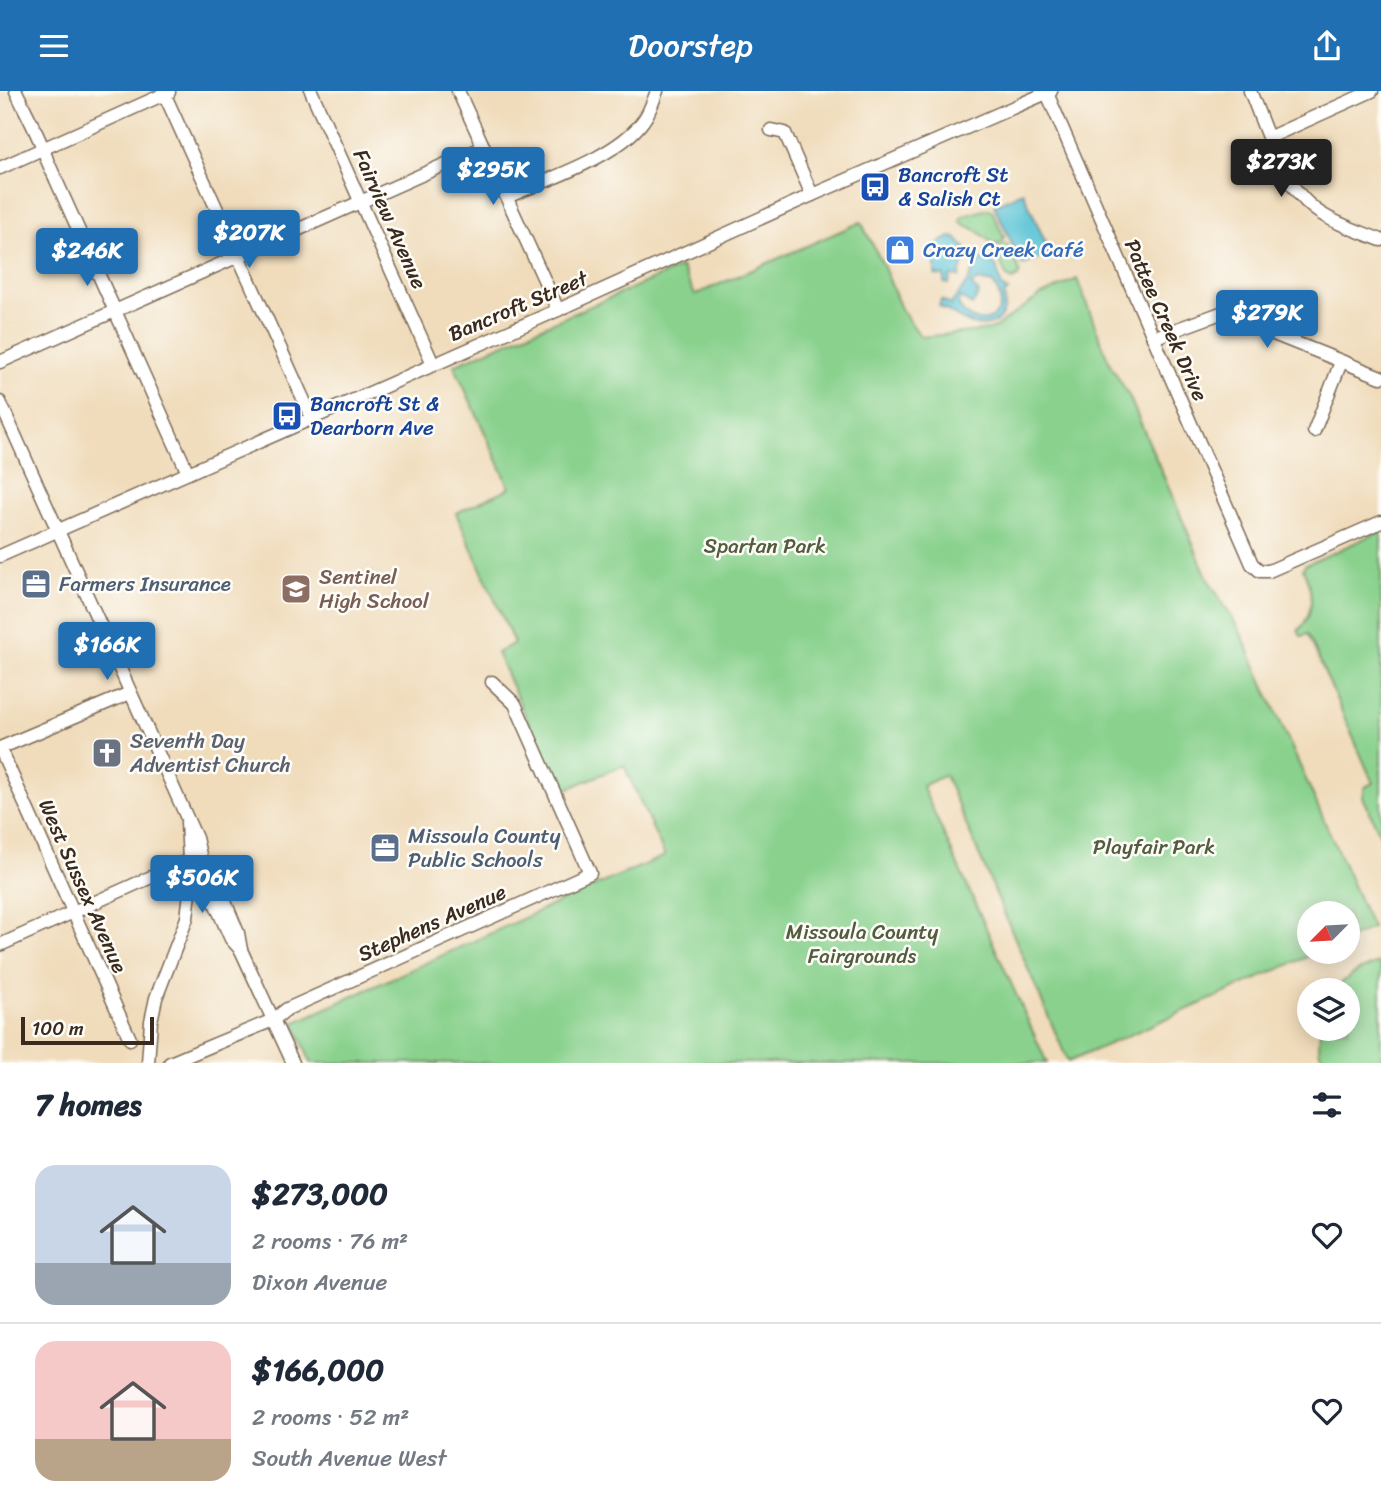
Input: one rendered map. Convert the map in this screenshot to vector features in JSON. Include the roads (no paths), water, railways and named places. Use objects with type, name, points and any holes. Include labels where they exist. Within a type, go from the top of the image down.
[{"type":"street","points":[[16,91],[188,473]]},
{"type":"street","name":"Fairview Avenue","points":[[311,91],[433,363]]},
{"type":"street","points":[[458,91],[558,310]]},
{"type":"street","points":[[507,197],[612,150],[630,136],[645,118],[657,91]]},
{"type":"street","points":[[1250,91],[1296,191],[1320,213],[1381,240]]},
{"type":"street","points":[[1269,137],[1372,91]]},
{"type":"street","points":[[0,168],[165,92],[312,418]]},
{"type":"street","name":"Bancroft Street","points":[[0,557],[1048,92]]},
{"type":"street","name":"Pattee Creek Drive","points":[[1048,92],[1252,564],[1260,571],[1269,571],[1381,522]]},
{"type":"street","points":[[771,131],[785,133],[812,195]]},
{"type":"street","points":[[0,362],[484,147]]},
{"type":"street","points":[[1153,338],[1221,313],[1381,377]]},
{"type":"street","points":[[1314,431],[1341,362]]},
{"type":"street","points":[[0,402],[196,838],[201,859],[219,887],[241,941],[241,950]]},
{"type":"street","name":"Stephens Avenue","points":[[170,1063],[274,1020],[287,1009],[590,873],[515,704],[492,682]]},
{"type":"street","points":[[0,748],[130,692]]},
{"type":"street","name":"West Sussex Avenue","points":[[0,748],[128,1035],[150,1034]]},
{"type":"street","points":[[148,1063],[156,999],[187,918],[191,884],[187,821]]},
{"type":"street","points":[[189,860],[194,873],[212,896],[231,939],[241,950],[293,1063]]},
{"type":"street","points":[[0,944],[189,860]]},
{"type":"water","points":[[1023,192],[1050,253],[1022,266],[994,205]]},
{"type":"water","points":[[950,237],[956,238],[966,249],[959,277],[950,276],[949,284],[944,283],[944,276],[935,275],[935,245]]},
{"type":"water","points":[[984,259],[996,266],[1002,288],[1008,291],[1004,295],[1004,309],[1000,318],[990,325],[982,326],[967,322],[939,306],[941,300],[951,305]],"holes":[[[978,280],[993,283],[999,296],[997,314],[990,319],[973,319],[958,304],[960,298],[972,305],[979,293],[971,285]]]},
{"type":"place","name":"Bancroft St & Salish Ct","points":[[875,187]]},
{"type":"place","name":"Crazy Creek Café","points":[[900,250]]},
{"type":"place","name":"Bancroft St & Dearborn Ave","points":[[287,416]]},
{"type":"place","name":"Farmers Insurance","points":[[36,584]]},
{"type":"place","name":"Sentinel High School","points":[[296,589]]},
{"type":"place","name":"Seventh Day Adventist Church","points":[[107,753]]},
{"type":"place","name":"Missoula County Public Schools","points":[[385,848]]},
{"type":"park label","name":"Spartan Park","points":[[765,546]]},
{"type":"park label","name":"Playfair Park","points":[[1154,847]]},
{"type":"park label","name":"Missoula County Fairgrounds","points":[[862,944]]}]
